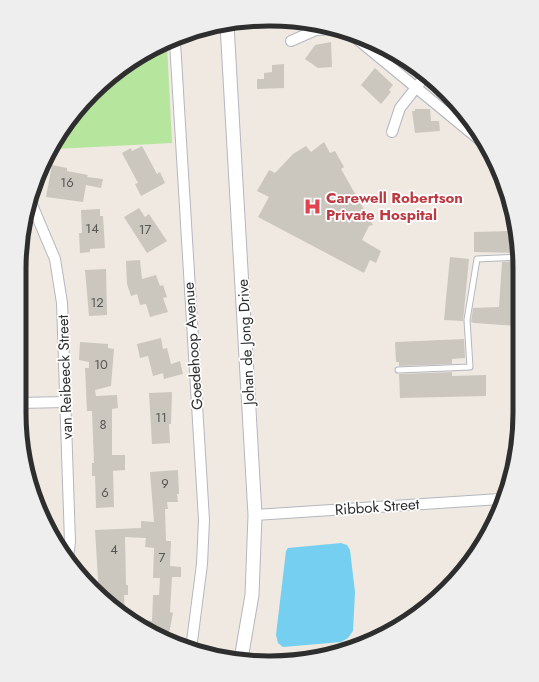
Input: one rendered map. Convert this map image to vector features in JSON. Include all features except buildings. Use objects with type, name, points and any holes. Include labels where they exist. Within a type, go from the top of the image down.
[{"type":"street","name":"Johan de Jong Drive","points":[[227,30],[255,515],[252,595],[242,654]]},
{"type":"street","points":[[291,41],[315,31]]},
{"type":"street","name":"Goedehoop Avenue","points":[[174,46],[204,520],[202,564],[192,643]]},
{"type":"street","points":[[366,46],[472,133]]},
{"type":"street","points":[[392,132],[400,108],[422,79]]},
{"type":"street","name":"van Reibeeck Street","points":[[34,209],[52,253],[58,274],[62,303],[70,542],[69,551]]},
{"type":"street","points":[[26,404],[66,402]]},
{"type":"street","name":"Ribbok Street","points":[[255,515],[497,499]]},
{"type":"lane","points":[[398,370],[470,367],[467,320],[477,260],[512,257]]},
{"type":"green space","points":[[167,49],[172,143],[59,149],[76,121],[97,97],[134,67]]},
{"type":"water","points":[[341,543],[347,545],[350,550],[355,592],[353,631],[348,638],[341,642],[283,647],[278,643],[276,635],[286,551],[288,548]]},
{"type":"place","name":"Carewell Robertson Private Hospital","points":[[313,207]]}]
